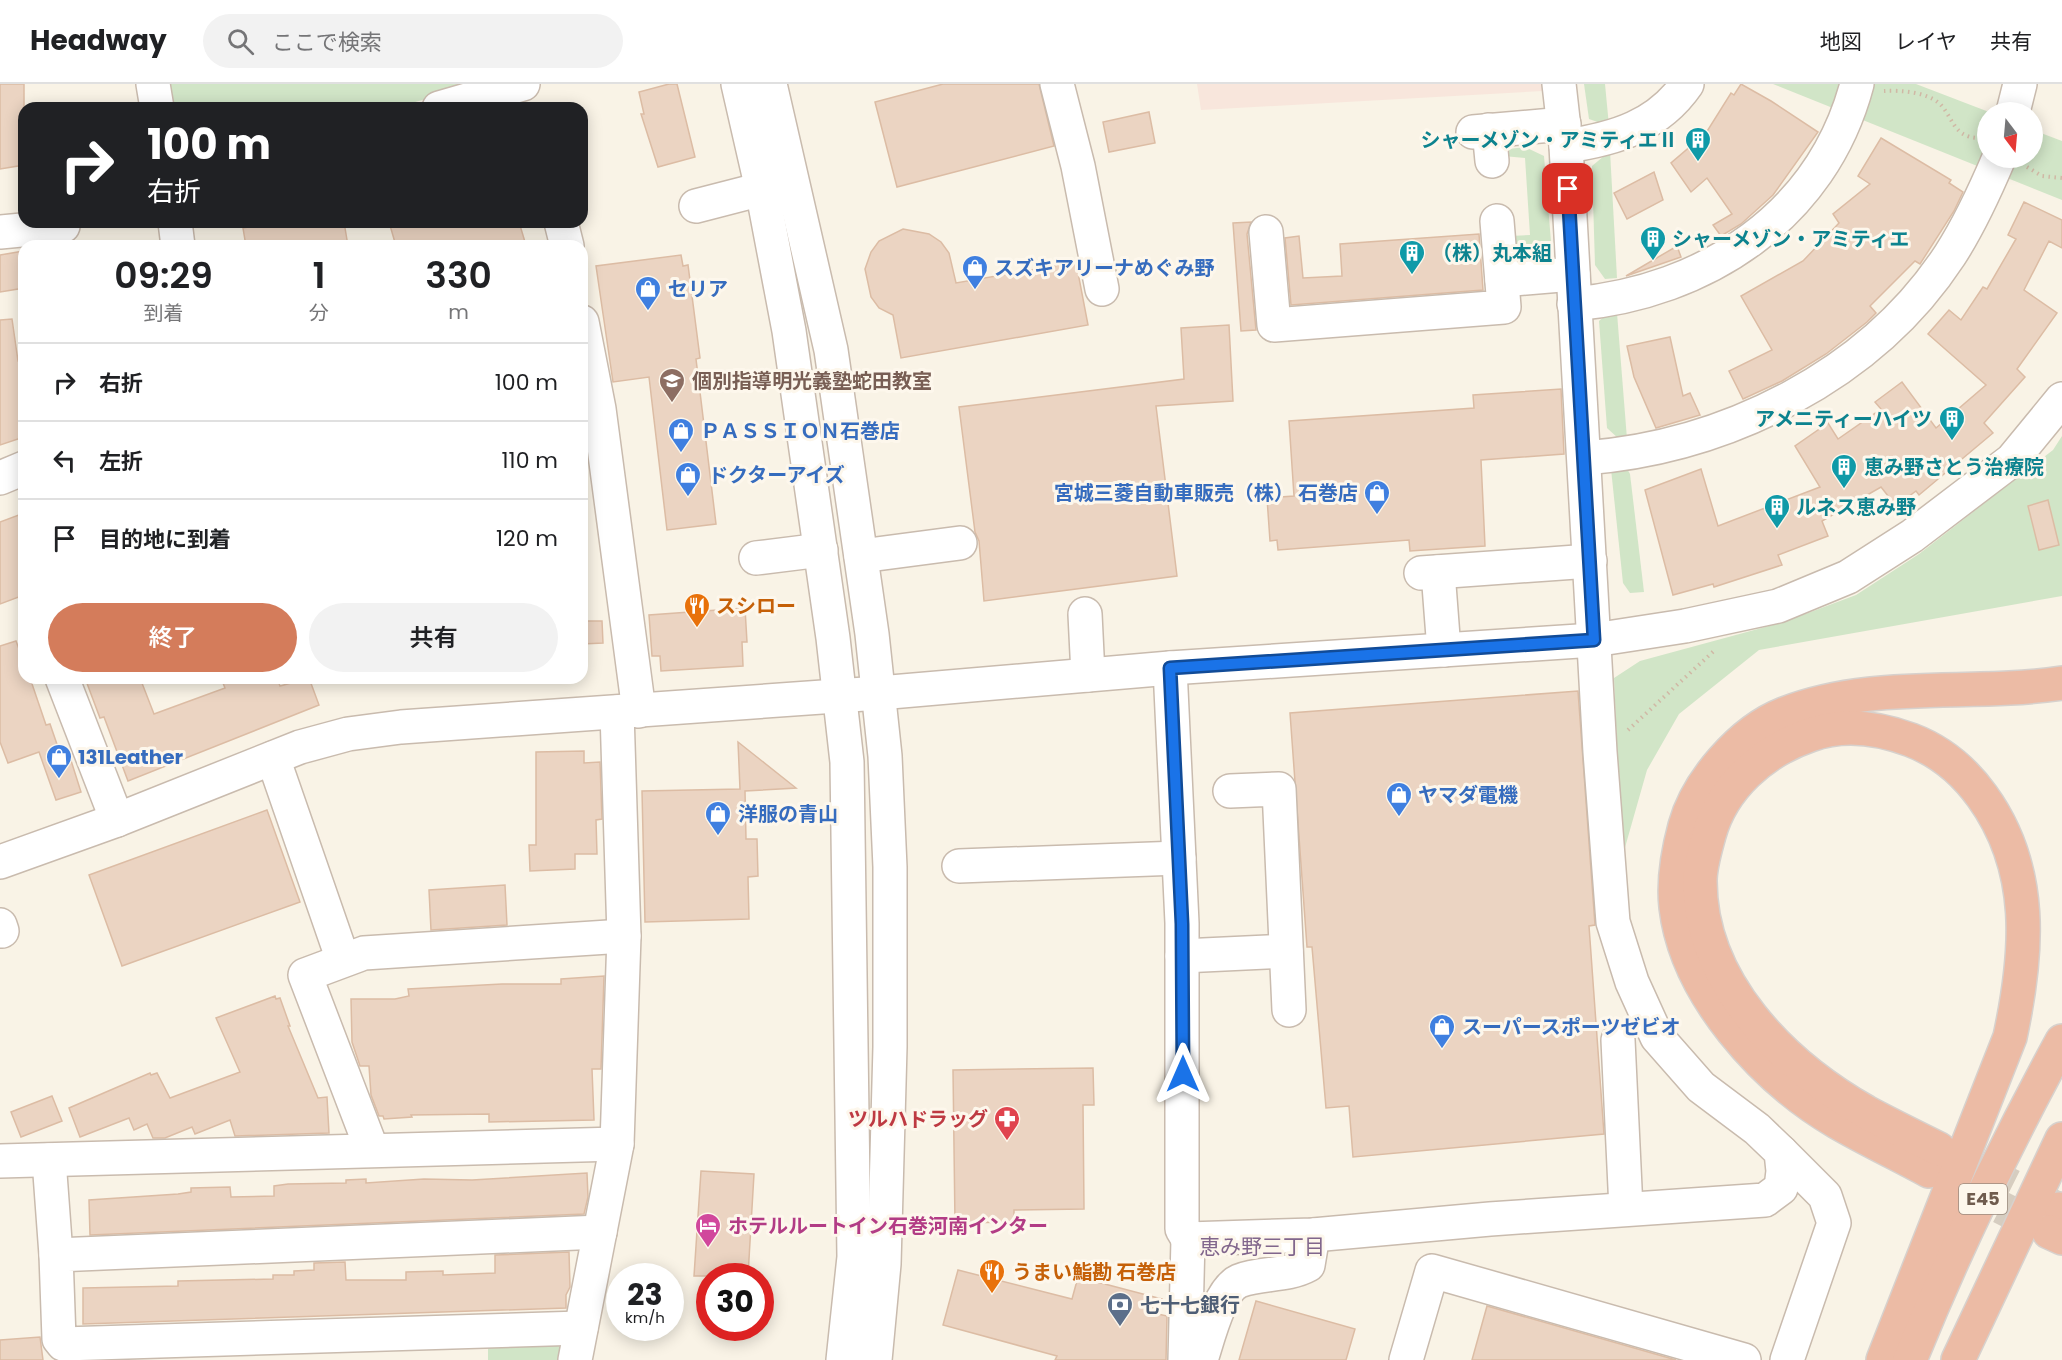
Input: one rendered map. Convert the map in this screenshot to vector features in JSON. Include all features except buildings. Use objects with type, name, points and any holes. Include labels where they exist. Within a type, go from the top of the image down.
[{"type":"highway","points":[[1883,1360],[2010,1037],[2019,994],[2025,916],[2021,886],[2007,838],[1994,813],[1974,784],[1950,761],[1924,745],[1893,733],[1866,728],[1837,729],[1812,734],[1781,747],[1755,765],[1729,792],[1713,820],[1700,879],[1707,934],[1720,969],[1737,1000],[1759,1027],[1790,1057],[1934,1160],[1835,1121],[1768,1070],[1734,1032],[1712,1002],[1683,938],[1676,907],[1679,845],[1688,815],[1704,784],[1725,756],[1782,715],[1817,704],[1899,691],[2062,683]]},
{"type":"highway","name":"E45","points":[[1910,1360],[2032,1095],[2062,1041]]},
{"type":"highway","name":"E45","points":[[1958,1360],[2062,1139]]},
{"type":"street","points":[[153,84],[156,102]]},
{"type":"street","points":[[460,102],[525,84],[531,102]]},
{"type":"street","points":[[738,84],[762,189],[789,331],[833,638],[847,762],[854,1257],[843,1360]]},
{"type":"street","points":[[770,84],[831,350],[879,693],[890,867],[890,1047],[884,1264],[875,1360]]},
{"type":"street","points":[[1057,84],[1078,166],[1102,289]]},
{"type":"street","points":[[1559,84],[1565,135],[1613,922],[1632,982],[1657,1037],[1701,1087],[1757,1129],[1825,1196],[1834,1223],[1787,1360]]},
{"type":"street","points":[[1485,141],[1565,135],[1607,139],[1641,126],[1672,102],[1687,84]]},
{"type":"street","points":[[2016,102],[2020,84]]},
{"type":"street","points":[[1502,280],[1640,294],[1700,270],[1751,241],[1796,202],[1817,172],[1835,140],[1857,86]]},
{"type":"street","points":[[1585,458],[1652,448],[1692,439],[1733,424],[1795,396],[1849,359],[1903,312],[1949,256],[2004,168]]},
{"type":"street","points":[[696,206],[762,189]]},
{"type":"street","points":[[1266,232],[1274,325],[1504,307],[1497,221]]},
{"type":"street","points":[[0,232],[42,228]]},
{"type":"street","points":[[575,1360],[617,1144],[628,712],[588,390]]},
{"type":"street","points":[[0,862],[117,820],[300,747],[348,734],[401,727],[879,693],[1170,668],[1594,640],[1675,628],[1778,606],[1848,577],[1912,536],[2012,460],[2062,399]]},
{"type":"street","points":[[0,478],[18,470]]},
{"type":"street","points":[[861,556],[960,543]]},
{"type":"street","points":[[756,558],[821,550]]},
{"type":"street","points":[[1443,650],[1430,573],[1590,561]]},
{"type":"street","points":[[1085,614],[1089,675]]},
{"type":"street","points":[[1170,668],[1182,956],[1182,1229],[1188,1239],[1185,1360]]},
{"type":"street","points":[[64,684],[117,820]]},
{"type":"street","points":[[273,758],[343,960]]},
{"type":"street","points":[[1230,791],[1279,789],[1289,1010]]},
{"type":"street","points":[[959,866],[1179,858]]},
{"type":"street","points":[[372,1150],[305,975],[364,953],[624,936]]},
{"type":"street","points":[[1182,956],[1286,951]]},
{"type":"street","points":[[1618,1040],[1626,1209]]},
{"type":"street","points":[[0,1161],[617,1144]]},
{"type":"street","points":[[1188,1239],[1313,1235],[1765,1200],[1781,1188],[1784,1171],[1781,1152]]},
{"type":"street","points":[[49,1160],[59,1339],[63,1344],[581,1328]]},
{"type":"street","points":[[56,1255],[600,1232]]},
{"type":"street","points":[[1201,1360],[1226,1291],[1239,1281],[1294,1273],[1308,1265],[1313,1235]]},
{"type":"street","points":[[1406,1360],[1432,1271],[1744,1360]]},
{"type":"path","points":[[1857,86],[1872,92],[1888,90],[1926,96],[1941,105],[1947,118],[1958,131],[1977,138]]},
{"type":"path","points":[[2027,168],[2042,176],[2062,178]]},
{"type":"path","points":[[1625,734],[1716,649]]},
{"type":"shaded area","points":[[1197,84],[1542,84],[1543,91],[1201,110]]},
{"type":"green space","points":[[161,84],[479,84],[415,102],[164,102]]},
{"type":"green space","points":[[1584,84],[1605,84],[1609,126],[1589,119]]},
{"type":"green space","points":[[1773,84],[1916,84],[1977,107],[1977,166]]},
{"type":"green space","points":[[2043,134],[2062,141],[2062,200],[1982,168],[2043,168]]},
{"type":"green space","points":[[1525,147],[1544,156],[1552,254],[1543,261],[1517,267],[1510,236],[1530,235],[1525,158],[1503,156],[1509,149]]},
{"type":"green space","points":[[1610,151],[1617,278],[1605,279],[1595,265],[1592,166]]},
{"type":"green space","points":[[1608,313],[1617,313],[1627,439],[1619,439],[1607,428],[1599,321]]},
{"type":"green space","points":[[2062,436],[2062,596],[1759,650],[1679,714],[1647,770],[1622,858],[1614,678],[1640,661],[1784,622],[1856,595],[1919,554],[2053,450]]},
{"type":"green space","points":[[1625,465],[1630,474],[1644,592],[1630,593],[1623,583],[1611,469]]},
{"type":"green space","points":[[549,1337],[562,1349],[560,1360],[488,1360],[488,1338]]},
{"type":"tunnel","points":[[1939,1149],[2059,1209]]},
{"type":"tunnel","points":[[1957,1185],[2049,1232]]},
{"type":"place","name":"シャーメゾン・アミティエⅡ","points":[[1698,163]]},
{"type":"place","name":"シャーメゾン・アミティエ","points":[[1653,262]]},
{"type":"place","name":"（株）丸本組","points":[[1412,276]]},
{"type":"place","name":"スズキアリーナめぐみ野","points":[[975,291]]},
{"type":"place","name":"セリア","points":[[648,312]]},
{"type":"place","name":"個別指導明光義塾蛇田教室","points":[[672,404]]},
{"type":"place","name":"アメニティーハイツ","points":[[1952,442]]},
{"type":"place","name":"ＰＡＳＳＩＯＮ石巻店","points":[[681,454]]},
{"type":"place","name":"恵み野さとう治療院","points":[[1844,490]]},
{"type":"place","name":"ドクターアイズ","points":[[688,498]]},
{"type":"place","name":"宮城三菱自動車販売（株） 石巻店","points":[[1377,516]]},
{"type":"place","name":"ルネス恵み野","points":[[1777,530]]},
{"type":"place","name":"スシロー","points":[[697,629]]},
{"type":"place","name":"131Leather","points":[[59,780]]},
{"type":"place","name":"ヤマダ電機","points":[[1399,818]]},
{"type":"place","name":"洋服の青山","points":[[718,837]]},
{"type":"place","name":"スーパースポーツゼビオ","points":[[1442,1050]]},
{"type":"place","name":"ツルハドラッグ","points":[[1007,1142]]},
{"type":"place","name":"ホテルルートイン石巻河南インター","points":[[708,1249]]},
{"type":"place","name":"うまい鮨勘 石巻店","points":[[992,1295]]},
{"type":"place","name":"七十七銀行","points":[[1120,1328]]},
{"type":"district","name":"恵み野三丁目","points":[[1262,1247]]},
{"type":"route","points":[[1183,1074],[1182,924],[1170,668],[1594,640],[1568,189]]}]
